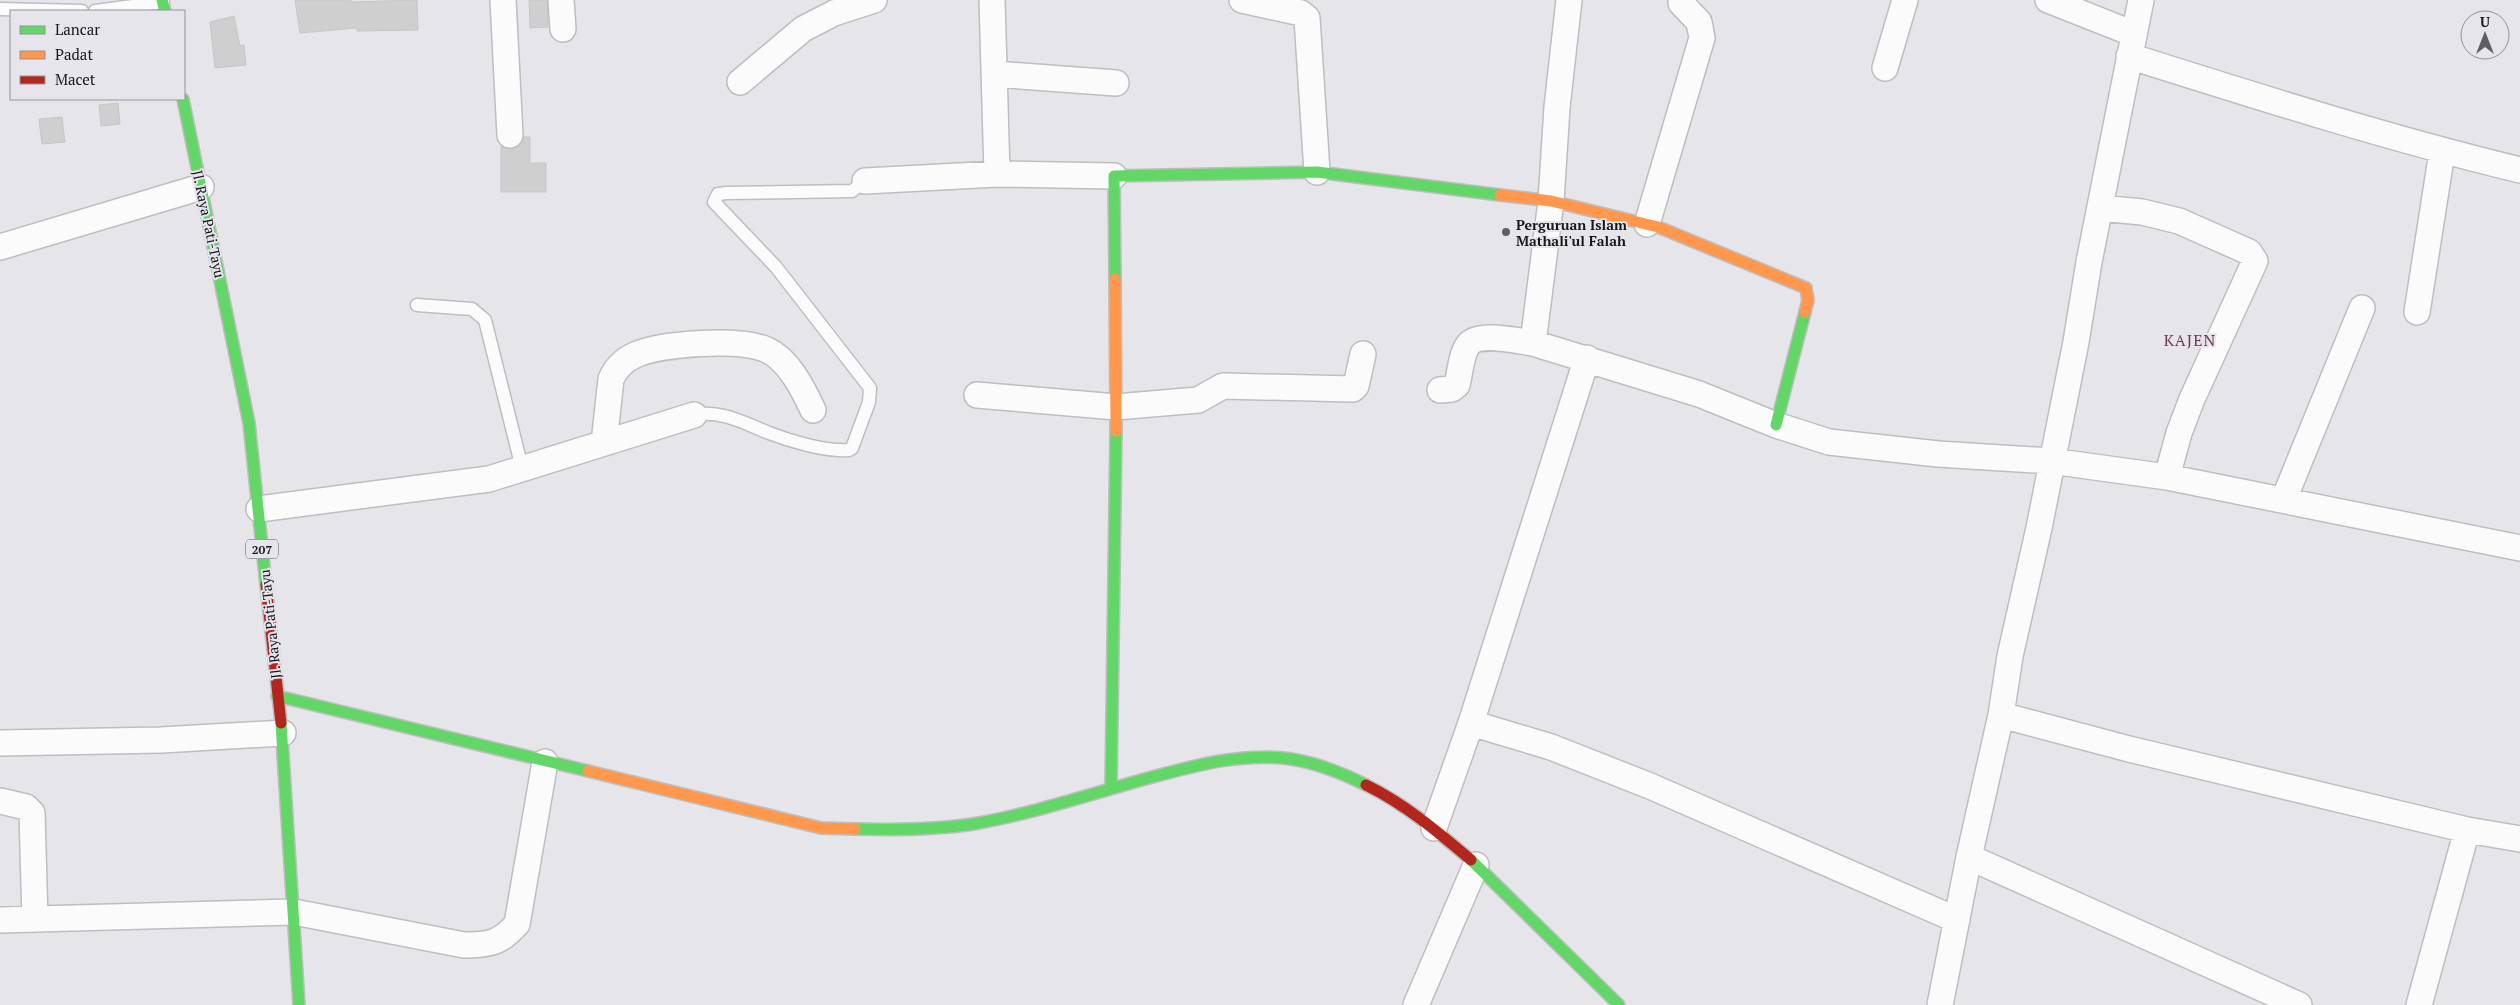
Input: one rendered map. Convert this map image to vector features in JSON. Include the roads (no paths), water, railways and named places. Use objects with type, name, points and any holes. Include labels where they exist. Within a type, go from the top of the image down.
[{"type":"street","points":[[503,0],[510,135]]},
{"type":"street","points":[[561,0],[563,29]]},
{"type":"street","points":[[740,82],[803,30],[834,13],[874,0]]},
{"type":"street","points":[[992,0],[997,174]]},
{"type":"street","points":[[1242,0],[1301,13],[1307,18],[1317,172]]},
{"type":"street","points":[[1533,343],[1551,201],[1557,107],[1569,0]]},
{"type":"street","points":[[1885,68],[1905,0]]},
{"type":"street","points":[[2048,0],[2132,45],[2321,117],[2442,152],[2520,170]]},
{"type":"street","points":[[1940,1005],[1969,857],[2001,715],[2010,656],[2039,528],[2141,0]]},
{"type":"street","points":[[1647,224],[1702,38],[1699,22],[1681,3]]},
{"type":"street","points":[[994,74],[1116,83]]},
{"type":"street","name":"Jl. Raya Pati-Tayu","points":[[183,100],[249,423],[277,696],[283,733],[299,1005]]},
{"type":"street","points":[[2417,312],[2442,152]]},
{"type":"street","points":[[865,181],[997,174],[1114,176],[1317,172],[1551,201],[1647,224],[1806,288],[1808,300],[1776,425]]},
{"type":"street","points":[[1110,788],[1116,407],[1114,176]]},
{"type":"street","points":[[0,247],[201,187]]},
{"type":"street","points":[[2100,208],[2142,212],[2179,221],[2249,252],[2255,261],[2192,399],[2179,433],[2167,477]]},
{"type":"street","points":[[2284,500],[2362,308]]},
{"type":"street","points":[[1440,390],[1452,389],[1457,385],[1467,347],[1475,340],[1486,338],[1533,343],[1587,358],[1699,394],[1776,425],[1829,442],[1938,454],[2051,461],[2167,477],[2520,548]]},
{"type":"street","points":[[604,443],[611,379],[614,371],[634,355],[671,346],[728,344],[767,350],[777,357],[788,369],[813,410]]},
{"type":"street","points":[[977,395],[1116,407],[1198,400],[1220,387],[1233,386],[1353,389],[1356,386],[1363,354]]},
{"type":"street","points":[[1434,828],[1471,723],[1587,358]]},
{"type":"street","points":[[258,510],[489,480],[694,415]]},
{"type":"street","points":[[277,696],[821,828],[890,830],[972,824],[1033,810],[1195,765],[1243,757],[1291,759],[1340,772],[1385,794],[1434,828],[1476,865],[1619,1005]]},
{"type":"street","points":[[2001,715],[2129,749],[2467,830],[2520,839]]},
{"type":"street","points":[[1471,723],[1551,747],[1650,786],[1957,920]]},
{"type":"street","points":[[0,743],[161,740],[283,733]]},
{"type":"street","points":[[0,920],[294,912],[464,945],[485,945],[505,938],[517,924],[545,762]]},
{"type":"street","points":[[0,801],[26,807],[32,813],[35,920]]},
{"type":"street","points":[[2419,1005],[2467,830]]},
{"type":"street","points":[[1969,857],[2299,1005]]},
{"type":"street","points":[[1416,1005],[1476,865]]},
{"type":"lane","points":[[104,10],[167,3]]},
{"type":"lane","points":[[0,9],[41,10]]},
{"type":"lane","points":[[694,415],[721,415],[773,434],[835,450],[849,450],[852,448],[869,402],[870,388],[776,267],[714,202],[718,194],[852,190],[860,182],[865,181]]},
{"type":"lane","points":[[418,305],[472,310],[485,320],[522,468]]},
{"type":"place","name":"Perguruan Islam Mathali'ul Falah","points":[[1506,232]]},
{"type":"district","name":"KAJEN","points":[[2190,340]]}]
